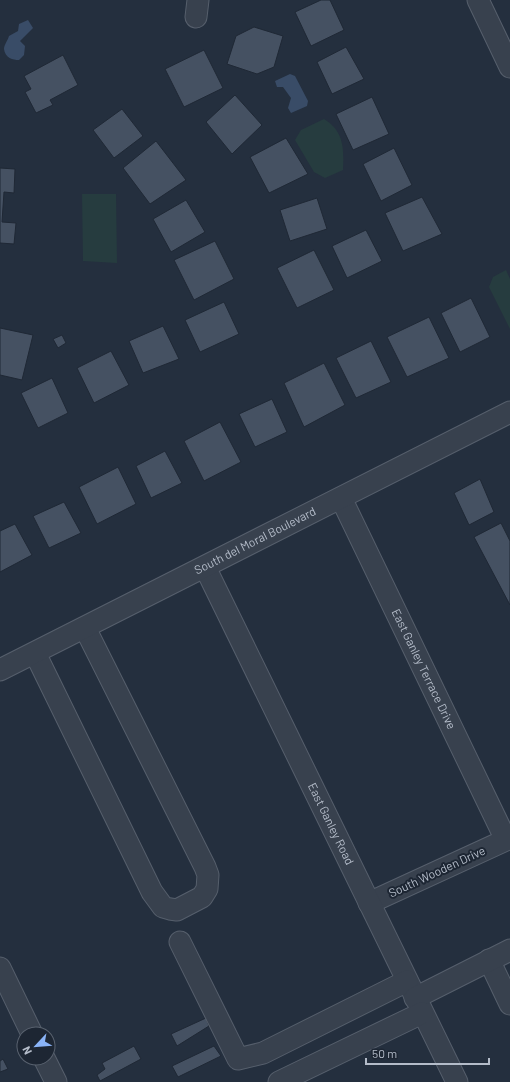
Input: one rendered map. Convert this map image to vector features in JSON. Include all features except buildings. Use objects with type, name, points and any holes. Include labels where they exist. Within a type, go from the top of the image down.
[{"type":"street","points":[[478,0],[510,67]]},
{"type":"street","name":"South del Moral Boulevard","points":[[0,670],[510,412]]},
{"type":"street","name":"East Ganley Terrace Drive","points":[[342,498],[506,840]]},
{"type":"street","name":"East Ganley Road","points":[[205,567],[368,904],[457,1082]]},
{"type":"street","points":[[35,652],[152,892],[164,907],[177,910],[202,897],[207,889],[208,875],[84,628]]},
{"type":"street","name":"South Wooden Drive","points":[[368,904],[506,840]]},
{"type":"street","points":[[180,942],[238,1059],[263,1053],[415,997]]},
{"type":"street","points":[[279,1082],[415,997],[510,950]]},
{"type":"street","points":[[489,960],[510,1004]]},
{"type":"street","points":[[0,968],[28,1026]]},
{"type":"street","points":[[48,1066],[56,1082]]},
{"type":"green space","points":[[324,119],[336,129],[343,148],[343,170],[325,178],[314,172],[295,140],[301,130]]},
{"type":"green space","points":[[82,194],[116,194],[117,263],[83,261]]},
{"type":"green space","points":[[506,270],[510,279],[510,329],[489,287],[493,277]]},
{"type":"water","points":[[28,20],[33,28],[20,41],[25,46],[24,55],[19,60],[12,59],[6,55],[4,49],[5,44],[9,36],[18,31],[19,24]]},
{"type":"water","points":[[290,74],[295,76],[308,101],[307,106],[291,113],[288,108],[291,98],[283,87],[277,87],[275,81]]}]
